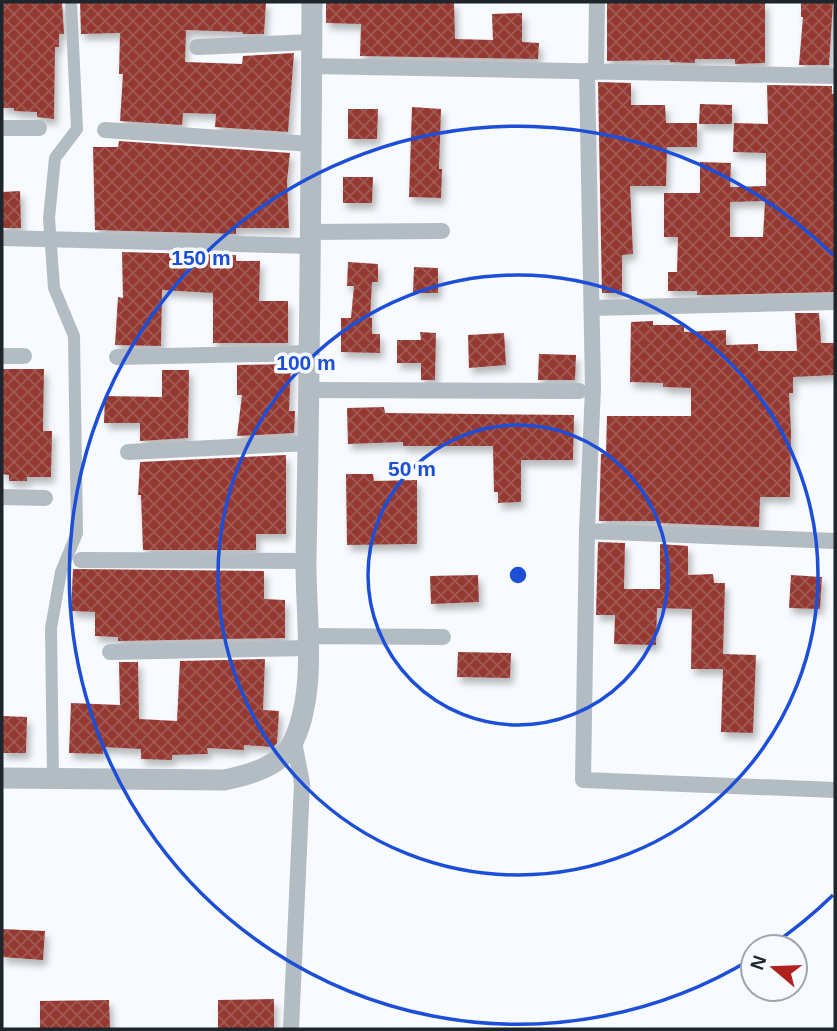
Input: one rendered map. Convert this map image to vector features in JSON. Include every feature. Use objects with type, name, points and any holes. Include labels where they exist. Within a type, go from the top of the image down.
[{"type":"street","points":[[53,778],[51,628],[61,572],[77,533],[74,336],[54,288],[49,218],[54,158],[77,129],[71,2]]},
{"type":"street","points":[[291,1029],[302,783],[294,742],[303,707],[309,642],[306,561],[310,390],[312,2]]},
{"type":"street","points":[[597,2],[592,72],[593,387],[587,531],[583,780],[835,790]]},
{"type":"street","points":[[197,47],[312,43]]},
{"type":"street","points":[[311,66],[835,75]]},
{"type":"street","points":[[2,128],[39,128]]},
{"type":"street","points":[[105,130],[311,144]]},
{"type":"street","points":[[2,238],[311,239],[442,231]]},
{"type":"street","points":[[593,308],[835,302]]},
{"type":"street","points":[[117,357],[310,354]]},
{"type":"street","points":[[2,356],[24,356]]},
{"type":"street","points":[[310,390],[579,391]]},
{"type":"street","points":[[128,453],[309,443]]},
{"type":"street","points":[[2,497],[45,498]]},
{"type":"street","points":[[587,531],[835,541]]},
{"type":"street","points":[[81,560],[201,564],[306,561]]},
{"type":"street","points":[[110,652],[443,637]]},
{"type":"street","points":[[2,778],[224,780],[247,776],[272,765],[294,742]]},
{"type":"building","points":[[2,2],[62,2],[64,34],[59,34],[59,47],[55,47],[54,119],[37,117],[37,112],[2,108]]},
{"type":"building","points":[[80,2],[266,2],[264,34],[186,30],[185,62],[242,64],[243,56],[294,53],[288,132],[215,127],[216,114],[183,113],[182,125],[120,121],[123,74],[119,74],[120,33],[81,34]]},
{"type":"building","points":[[326,2],[454,2],[455,39],[493,40],[492,14],[522,13],[522,42],[539,43],[538,59],[360,56],[361,24],[326,23]]},
{"type":"building","points":[[607,2],[765,2],[765,63],[735,64],[735,59],[695,59],[695,63],[670,60],[607,61]]},
{"type":"building","points":[[801,2],[833,2],[829,65],[799,65],[803,17]]},
{"type":"building","points":[[598,82],[631,83],[631,105],[665,105],[666,123],[697,123],[697,147],[667,147],[666,186],[630,186],[633,254],[622,255],[622,293],[602,293]]},
{"type":"building","points":[[767,85],[832,86],[832,94],[835,94],[835,292],[697,295],[697,291],[668,291],[668,272],[677,272],[678,237],[664,237],[664,193],[700,193],[700,162],[731,163],[730,187],[766,186],[766,153],[733,152],[734,123],[768,124]],"holes":[[[765,201],[763,237],[730,237],[730,202]]]},
{"type":"building","points":[[700,104],[732,105],[732,124],[699,124]]},
{"type":"building","points":[[412,107],[441,109],[441,198],[409,197]]},
{"type":"building","points":[[348,109],[378,109],[377,139],[348,139]]},
{"type":"building","points":[[119,141],[290,153],[287,181],[289,228],[236,228],[236,234],[95,230],[93,147],[118,147]]},
{"type":"building","points":[[343,177],[373,177],[372,203],[343,203]]},
{"type":"building","points":[[20,191],[21,228],[2,228],[2,192]]},
{"type":"building","points":[[122,252],[236,255],[236,261],[260,261],[259,301],[288,301],[288,343],[213,343],[213,293],[162,290],[161,346],[115,345],[118,297],[123,298]]},
{"type":"building","points":[[348,262],[378,264],[378,282],[372,282],[370,318],[372,334],[380,334],[380,353],[341,352],[341,318],[351,318],[354,286],[347,286]]},
{"type":"building","points":[[414,267],[438,268],[438,293],[413,293]]},
{"type":"building","points":[[795,313],[819,313],[821,343],[835,343],[835,375],[793,377],[793,393],[789,393],[790,497],[760,497],[759,527],[660,521],[599,521],[601,454],[606,454],[607,416],[691,416],[691,388],[663,387],[663,383],[630,382],[631,322],[653,321],[653,325],[684,325],[684,332],[726,330],[726,345],[758,344],[758,351],[797,351]]},
{"type":"building","points":[[420,332],[436,333],[435,380],[421,380],[421,363],[397,363],[397,340],[421,340]]},
{"type":"building","points":[[504,333],[506,365],[469,368],[468,335]]},
{"type":"building","points":[[539,354],[576,355],[575,380],[538,380]]},
{"type":"building","points":[[291,364],[289,411],[295,411],[294,433],[237,436],[242,395],[237,395],[237,365]]},
{"type":"building","points":[[2,369],[44,369],[43,431],[52,431],[51,477],[27,477],[27,481],[9,481],[9,475],[2,474]]},
{"type":"building","points":[[162,370],[189,370],[188,438],[140,441],[140,423],[104,423],[105,396],[162,397]]},
{"type":"building","points":[[384,407],[385,413],[574,415],[573,460],[521,460],[521,502],[498,503],[498,492],[494,492],[493,446],[403,446],[403,442],[348,444],[347,408]]},
{"type":"building","points":[[286,455],[286,534],[256,534],[256,550],[143,550],[141,495],[138,495],[140,462]]},
{"type":"building","points":[[346,474],[373,474],[374,481],[417,480],[417,544],[347,545]]},
{"type":"building","points":[[598,542],[625,543],[624,589],[660,589],[660,544],[688,546],[688,575],[713,574],[714,583],[725,583],[723,654],[756,655],[753,733],[721,732],[723,669],[691,669],[692,609],[657,608],[656,645],[614,644],[615,615],[596,615]]},
{"type":"building","points":[[73,569],[264,571],[264,599],[285,600],[285,638],[118,641],[118,637],[95,636],[95,612],[71,611]]},
{"type":"building","points":[[478,575],[479,602],[431,604],[430,576]]},
{"type":"building","points":[[791,575],[822,577],[820,609],[789,608]]},
{"type":"building","points":[[458,652],[511,653],[510,678],[457,677]]},
{"type":"building","points":[[265,659],[263,710],[279,711],[277,743],[273,747],[244,745],[244,750],[207,748],[208,754],[172,755],[172,760],[141,759],[141,749],[103,747],[103,754],[69,753],[71,703],[120,705],[119,662],[138,662],[139,719],[177,721],[180,661]]},
{"type":"building","points":[[2,716],[27,717],[26,753],[2,753]]},
{"type":"building","points":[[2,929],[45,931],[43,960],[2,957]]},
{"type":"building","points":[[274,999],[274,1029],[218,1029],[218,1000]]},
{"type":"building","points":[[109,1000],[110,1029],[40,1029],[40,1001]]}]
